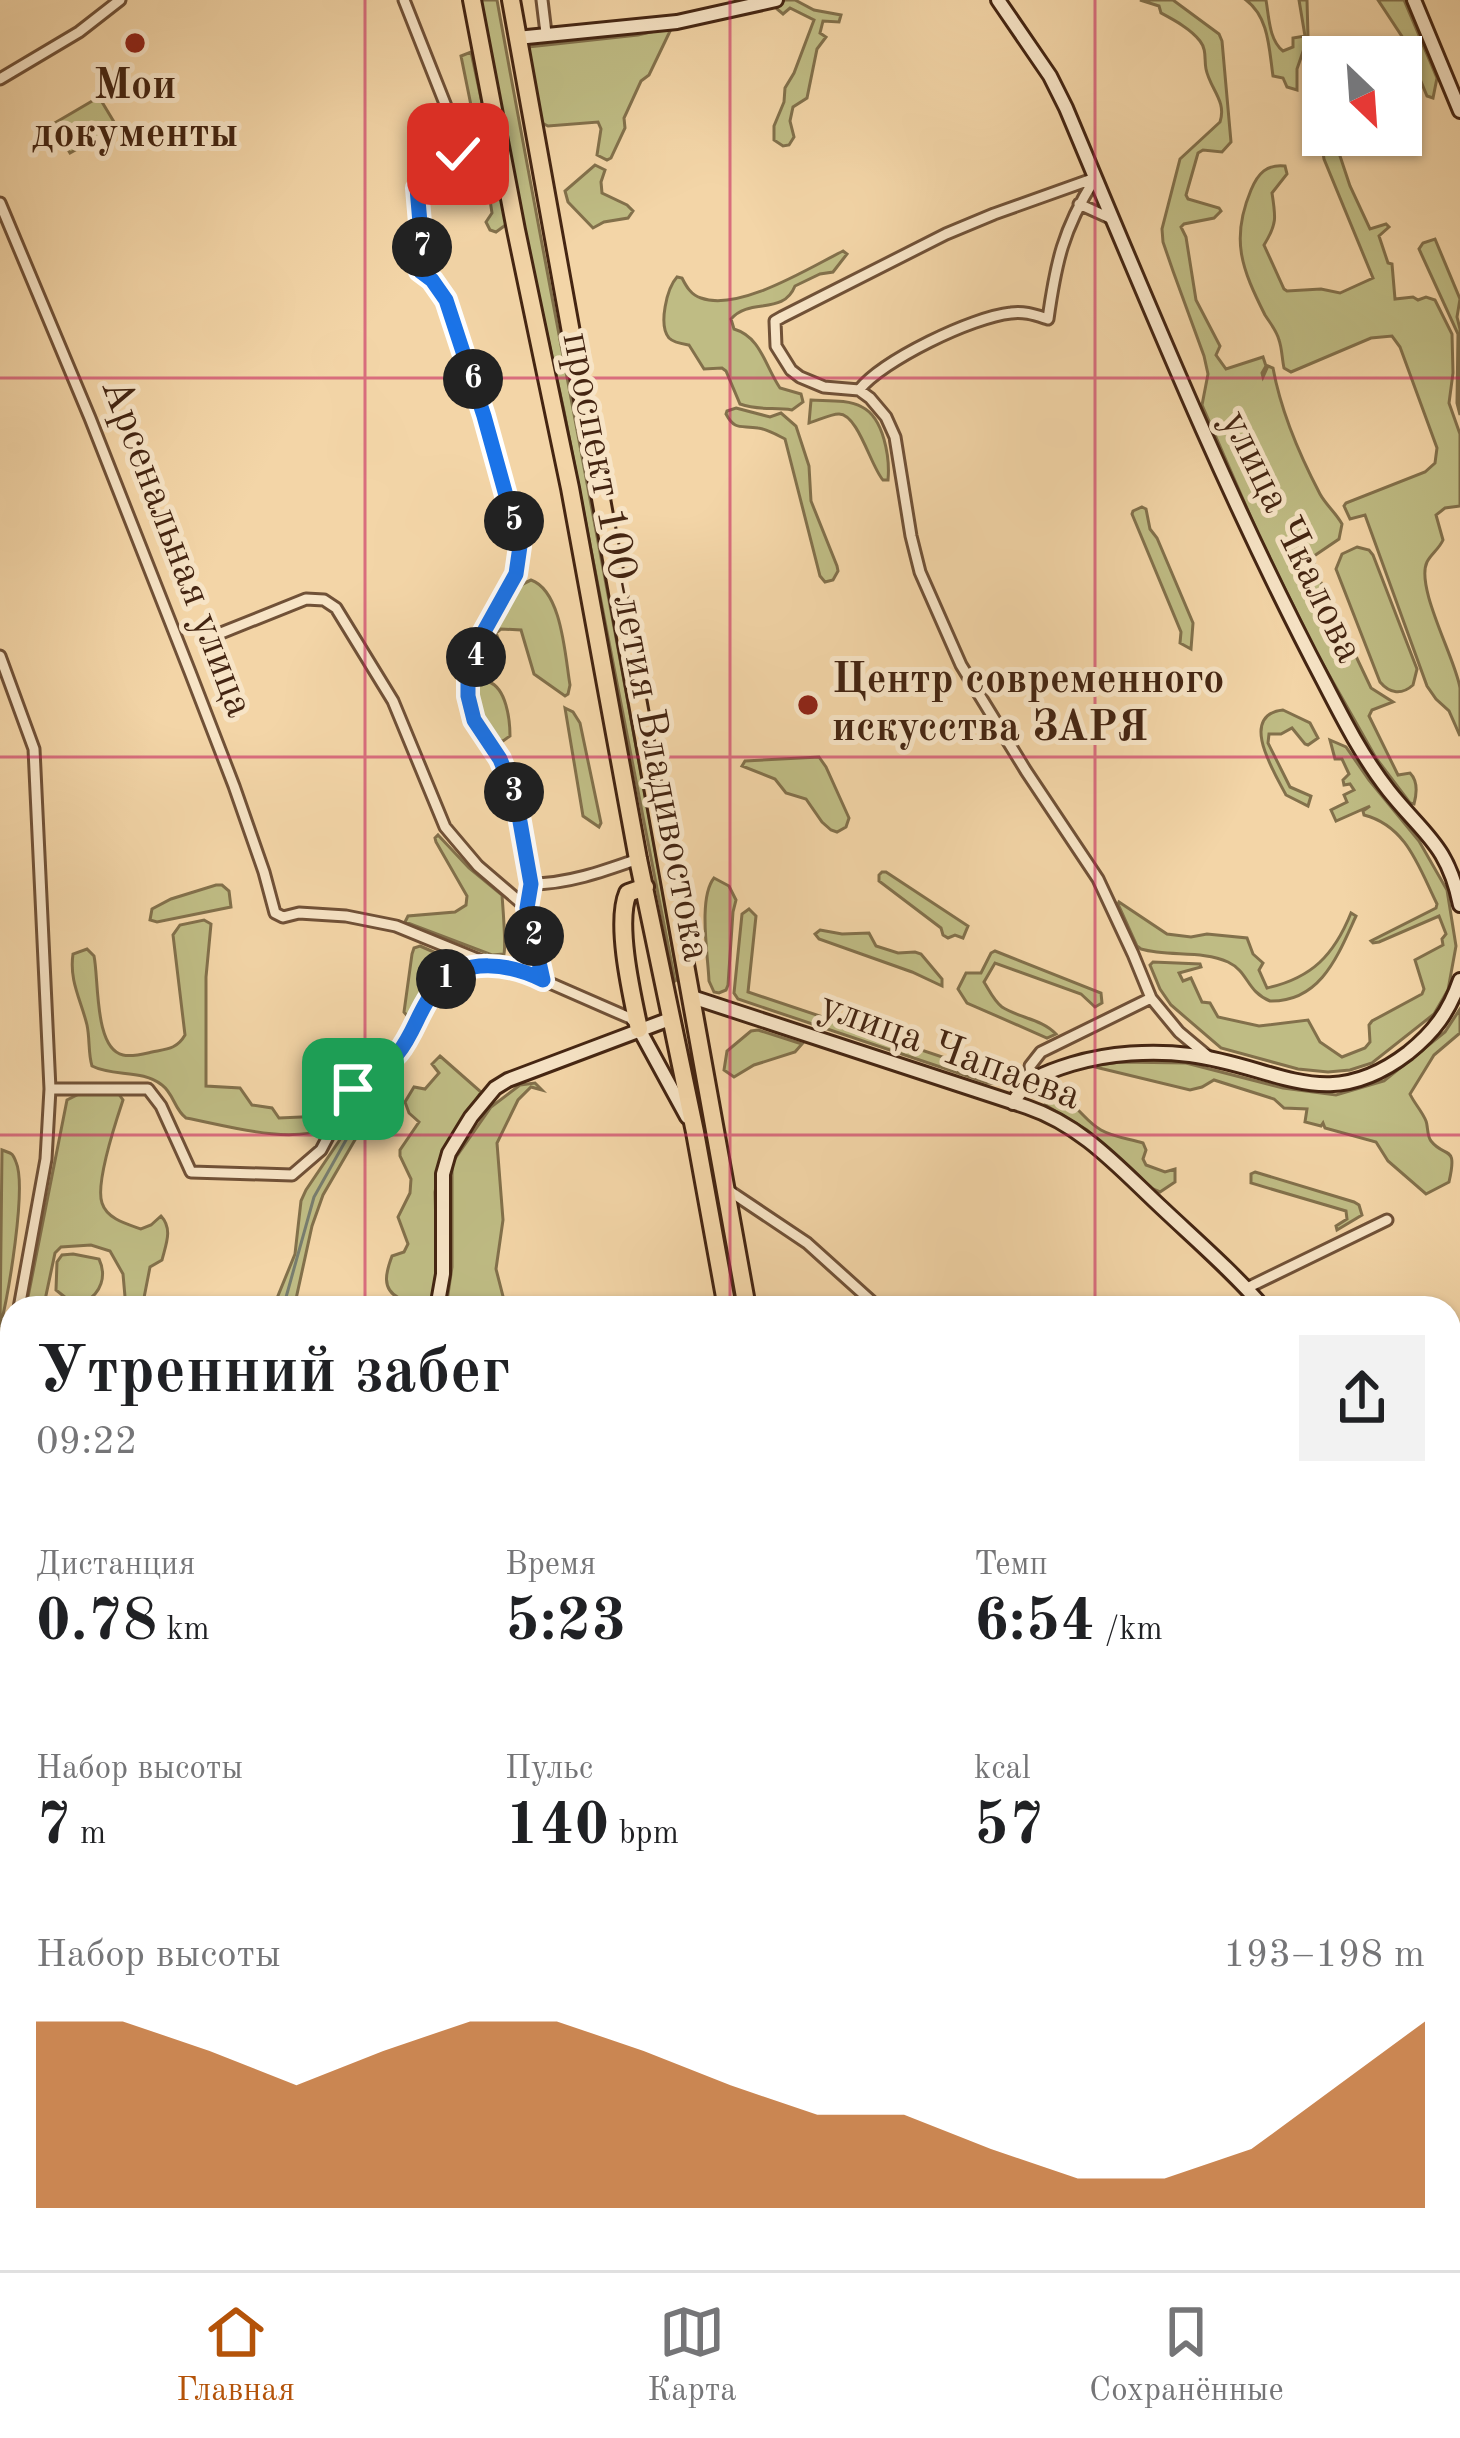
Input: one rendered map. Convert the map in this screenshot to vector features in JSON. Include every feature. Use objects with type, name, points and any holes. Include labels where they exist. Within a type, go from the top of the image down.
[{"type":"highway","name":"проспект 100-летия Владивостока","points":[[472,0],[725,1296]]},
{"type":"highway","name":"проспект 100-летия Владивостока","points":[[511,0],[745,1296]]},
{"type":"highway","points":[[639,1029],[626,958],[624,904],[628,893],[645,887]]},
{"type":"main road","points":[[517,38],[676,22],[776,0]]},
{"type":"main road","name":"улица Чкалова","points":[[998,0],[1053,81],[1234,500],[1310,656],[1376,773],[1436,842],[1460,905]]},
{"type":"main road","points":[[1414,0],[1460,111]]},
{"type":"main road","points":[[1013,1103],[1032,1079],[1080,1062],[1131,1054],[1210,1058],[1309,1083],[1360,1082],[1384,1071],[1437,1028],[1460,980]]},
{"type":"main road","name":"улица Чапаева","points":[[692,997],[1045,1113],[1085,1136],[1254,1296]]},
{"type":"main road","points":[[439,1296],[443,1174],[471,1117],[495,1088],[670,1019]]},
{"type":"main road","points":[[639,1029],[695,1132]]},
{"type":"street","points":[[2,74],[79,32],[120,0]]},
{"type":"street","points":[[404,0],[459,139],[455,160],[421,183],[417,193],[420,271],[441,292],[454,320],[520,546],[516,574],[482,635],[468,680],[470,708],[512,787],[525,839],[531,884],[527,908],[543,980]]},
{"type":"street","points":[[542,0],[546,33]]},
{"type":"street","points":[[859,390],[891,362],[965,327],[1017,312],[1048,320],[1061,244],[1095,178]]},
{"type":"street","points":[[1095,178],[946,234],[775,321],[776,346],[800,377],[824,387],[859,390],[892,428],[920,572],[970,683],[1098,879],[1151,998],[1179,1032],[1210,1058]]},
{"type":"street","name":"Арсенальная улица","points":[[0,203],[211,727],[275,913],[374,920],[489,964]]},
{"type":"street","points":[[1079,204],[1113,220]]},
{"type":"street","points":[[211,637],[306,599],[324,600],[336,608],[393,701],[445,827],[478,866],[527,908]]},
{"type":"street","points":[[0,656],[34,749],[50,1089],[46,1159],[21,1296]]},
{"type":"street","points":[[531,884],[578,878],[638,859]]},
{"type":"street","points":[[50,1089],[148,1089],[161,1106],[191,1172],[292,1175],[321,1150],[363,1077],[400,1050],[439,984],[465,969],[489,964],[518,970],[630,1018],[639,1029]]},
{"type":"street","points":[[1032,1079],[1030,1066],[1041,1052],[1151,998]]},
{"type":"street","points":[[725,1188],[807,1243],[866,1296]]},
{"type":"street","points":[[1247,1288],[1387,1220]]},
{"type":"shaded area","points":[[481,0],[497,0],[656,856],[675,981],[564,411],[514,185]]},
{"type":"shaded area","points":[[785,0],[841,15],[839,22],[823,21],[820,33],[826,37],[817,49],[807,98],[793,107],[794,137],[783,146],[774,140],[774,126],[814,20],[790,8],[783,14],[777,9]]},
{"type":"shaded area","points":[[1140,0],[1173,0],[1222,41],[1231,142],[1222,152],[1198,153],[1186,195],[1221,211],[1214,218],[1181,227],[1196,300],[1220,346],[1216,355],[1226,369],[1263,357],[1263,377],[1268,366],[1273,368],[1298,448],[1320,494],[1342,524],[1339,539],[1314,556],[1315,570],[1371,688],[1393,702],[1372,710],[1369,716],[1398,775],[1410,773],[1414,780],[1414,804],[1376,758],[1316,652],[1202,405],[1208,374],[1204,356],[1162,229],[1180,159],[1220,122],[1221,108],[1200,41],[1161,13],[1159,6]]},
{"type":"shaded area","points":[[1246,0],[1266,0],[1272,35],[1283,51],[1293,47],[1293,38],[1302,36],[1297,90],[1273,76],[1264,24]]},
{"type":"shaded area","points":[[1299,0],[1307,0],[1308,36],[1305,36]]},
{"type":"shaded area","points":[[1378,0],[1404,0],[1419,36],[1402,36]]},
{"type":"shaded area","points":[[672,27],[649,75],[641,81],[611,158],[597,155],[598,122],[548,126],[540,122],[528,47]]},
{"type":"shaded area","points":[[1422,43],[1437,78],[1433,98],[1422,84]]},
{"type":"shaded area","points":[[471,52],[507,224],[496,232],[486,222],[492,213],[488,187],[476,175],[477,135],[461,56]]},
{"type":"shaded area","points":[[99,97],[117,127],[70,153],[53,124]]},
{"type":"shaded area","points":[[1340,156],[1370,229],[1389,227],[1379,236],[1392,264],[1395,299],[1435,300],[1452,334],[1449,403],[1460,434],[1460,506],[1436,515],[1443,540],[1425,573],[1460,688],[1460,736],[1449,711],[1427,686],[1365,515],[1350,519],[1344,506],[1425,472],[1435,463],[1437,448],[1400,347],[1392,336],[1371,338],[1291,372],[1284,368],[1278,337],[1245,268],[1241,224],[1254,184],[1268,168],[1285,166],[1287,174],[1272,193],[1274,220],[1264,245],[1284,289],[1340,293],[1373,278],[1324,159]]},
{"type":"shaded area","points":[[595,165],[605,170],[602,193],[633,211],[628,218],[593,228],[568,202],[565,191]]},
{"type":"shaded area","points":[[1435,239],[1460,299],[1460,415],[1458,334],[1419,249]]},
{"type":"shaded area","points":[[843,251],[847,254],[833,272],[795,286],[783,301],[747,309],[731,319],[734,329],[756,345],[780,388],[801,394],[803,402],[792,410],[740,404],[726,371],[704,369],[689,345],[673,341],[666,332],[665,307],[677,277],[701,298],[734,299],[774,286]]},
{"type":"shaded area","points":[[811,400],[850,403],[870,412],[884,439],[888,480],[878,473],[846,416],[835,414],[809,423]]},
{"type":"shaded area","points":[[736,408],[770,417],[781,413],[796,426],[809,466],[811,501],[837,566],[833,580],[825,582],[820,576],[785,439],[736,425],[726,414]]},
{"type":"shaded area","points":[[1142,507],[1193,623],[1191,649],[1180,643],[1181,632],[1132,514]]},
{"type":"shaded area","points":[[1357,547],[1373,555],[1417,669],[1413,685],[1400,692],[1380,682],[1336,569],[1342,554]]},
{"type":"shaded area","points":[[531,580],[541,586],[556,610],[570,685],[565,696],[534,674],[521,630],[501,629],[494,642],[489,638],[503,604]]},
{"type":"shaded area","points":[[489,682],[503,697],[508,713],[510,736],[503,741],[491,739],[477,717],[470,689]]},
{"type":"shaded area","points":[[565,708],[580,723],[599,827],[583,816]]},
{"type":"shaded area","points":[[1283,710],[1310,723],[1318,738],[1305,744],[1292,728],[1269,734],[1268,743],[1290,787],[1311,796],[1308,806],[1286,795],[1263,746],[1263,722]]},
{"type":"shaded area","points":[[1330,740],[1346,747],[1419,841],[1447,890],[1456,946],[1448,990],[1434,1014],[1372,1063],[1328,1072],[1298,1069],[1221,1048],[1171,1005],[1150,965],[1200,964],[1179,973],[1183,981],[1191,978],[1202,1002],[1210,1003],[1218,1017],[1259,1026],[1308,1020],[1320,1042],[1342,1057],[1370,1042],[1372,1021],[1422,994],[1415,960],[1443,945],[1446,934],[1439,916],[1379,942],[1371,941],[1437,904],[1401,839],[1391,828],[1364,815],[1370,806],[1336,821],[1331,810],[1347,802],[1344,795],[1354,790],[1344,785],[1349,774],[1342,759],[1335,759]]},
{"type":"shaded area","points":[[819,757],[849,818],[837,832],[822,822],[806,799],[786,793],[775,779],[742,766],[745,761]]},
{"type":"shaded area","points":[[438,835],[502,895],[504,954],[492,955],[405,922],[408,916],[455,912],[466,905],[467,896],[436,842]]},
{"type":"shaded area","points":[[882,872],[968,926],[963,938],[943,935],[941,928],[879,881]]},
{"type":"shaded area","points":[[714,878],[729,886],[736,900],[728,985],[719,993],[709,981],[705,927],[706,899]]},
{"type":"shaded area","points":[[216,885],[229,891],[231,907],[150,920],[152,909]]},
{"type":"shaded area","points":[[1119,902],[1167,934],[1247,938],[1263,963],[1259,970],[1267,988],[1309,971],[1329,953],[1351,913],[1356,916],[1315,985],[1288,999],[1270,1001],[1228,962],[1141,949]]},
{"type":"shaded area","points":[[749,909],[756,916],[748,992],[996,1075],[1005,1065],[1014,1071],[1012,1076],[1002,1084],[988,1083],[738,999],[734,993],[742,914]]},
{"type":"shaded area","points":[[204,920],[211,924],[206,1086],[240,1088],[252,1105],[272,1108],[279,1118],[324,1116],[343,1082],[348,1083],[326,1128],[276,1134],[186,1118],[154,1080],[92,1066],[87,1025],[74,982],[73,954],[87,949],[94,956],[102,1027],[114,1050],[130,1056],[167,1049],[185,1035],[173,935],[180,925]]},
{"type":"shaded area","points":[[820,930],[869,933],[876,946],[921,954],[942,979],[942,986],[819,939],[815,934]]},
{"type":"shaded area","points":[[420,946],[459,963],[437,976],[409,1018],[404,1012],[412,954]]},
{"type":"shaded area","points":[[995,951],[1101,993],[1102,1003],[1095,1007],[1081,994],[995,963],[984,982],[997,1002],[1056,1034],[1047,1038],[967,1003],[958,989],[966,973],[981,973]]},
{"type":"shaded area","points":[[1460,1009],[1460,1033],[1434,1055],[1410,1094],[1431,1141],[1452,1162],[1449,1182],[1426,1194],[1388,1161],[1376,1142],[1325,1128],[1323,1123],[1305,1122],[1307,1109],[1284,1108],[1274,1099],[1214,1080],[1190,1090],[1091,1066],[1186,1063],[1283,1088],[1336,1095],[1384,1081],[1445,1032]]},
{"type":"shaded area","points":[[758,1030],[802,1044],[795,1052],[734,1077],[724,1070],[727,1051]]},
{"type":"shaded area","points":[[440,1056],[481,1092],[442,1151],[435,1192],[433,1296],[396,1296],[386,1280],[392,1256],[404,1252],[408,1244],[398,1217],[411,1179],[400,1150],[419,1122],[405,1102],[414,1087],[425,1089],[439,1073],[432,1064]]},
{"type":"shaded area","points":[[535,1083],[542,1090],[531,1087],[518,1100],[497,1143],[503,1220],[496,1269],[503,1296],[448,1296],[452,1163],[491,1107],[520,1085]]},
{"type":"shaded area","points":[[118,1093],[123,1100],[104,1167],[101,1194],[105,1209],[141,1229],[161,1216],[165,1221],[167,1242],[162,1260],[150,1267],[144,1296],[125,1296],[123,1274],[110,1251],[91,1245],[61,1247],[55,1253],[46,1296],[28,1296],[67,1100],[79,1094]]},
{"type":"shaded area","points":[[1049,1098],[1073,1106],[1106,1132],[1143,1143],[1146,1165],[1165,1172],[1175,1169],[1175,1182],[1160,1192],[1153,1189],[1087,1130],[1047,1106],[1044,1101]]},
{"type":"shaded area","points":[[366,1101],[372,1105],[323,1195],[297,1296],[278,1296],[295,1254],[306,1190]]},
{"type":"shaded area","points":[[2,1150],[16,1162],[19,1194],[11,1268],[6,1296],[0,1296]]},
{"type":"shaded area","points":[[1255,1172],[1354,1202],[1362,1215],[1337,1230],[1347,1219],[1346,1211],[1251,1183]]},
{"type":"shaded area","points":[[62,1255],[99,1259],[101,1284],[92,1296],[64,1296],[56,1290],[57,1262]]},
{"type":"waterway","points":[[286,1296],[314,1197],[360,1115],[377,1071]]},
{"type":"place","name":"Мои документы","points":[[135,43]]},
{"type":"place","name":"Центр современного искусства ЗАРЯ","points":[[808,705]]},
{"type":"route","points":[[353,1089],[400,1050],[434,990],[449,976],[489,964],[543,980],[527,908],[531,884],[516,799],[500,759],[474,720],[468,696],[482,635],[516,574],[520,546],[446,300],[420,271],[417,188],[458,154]]}]
